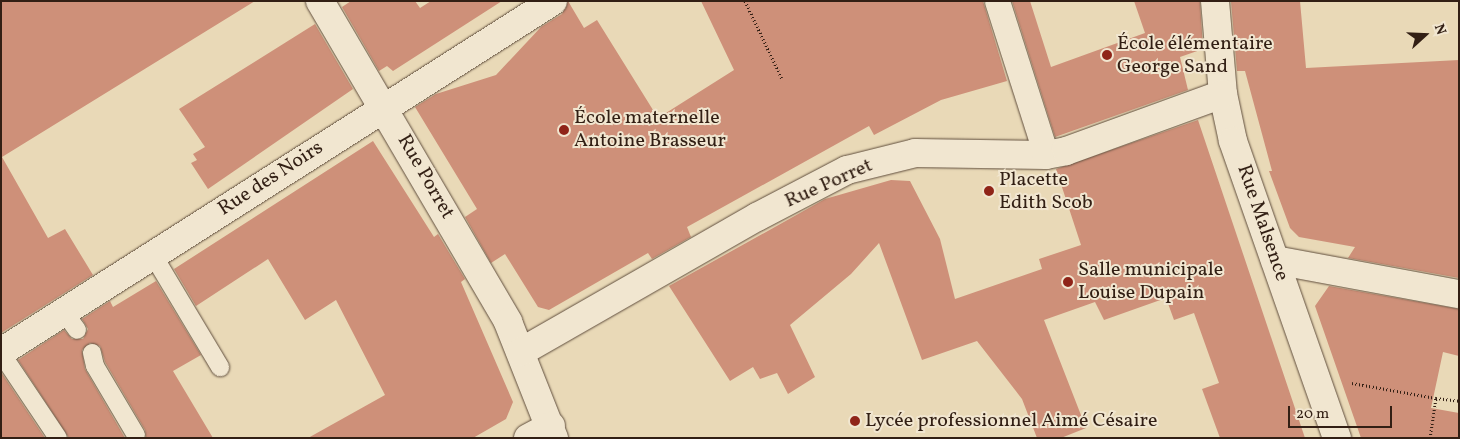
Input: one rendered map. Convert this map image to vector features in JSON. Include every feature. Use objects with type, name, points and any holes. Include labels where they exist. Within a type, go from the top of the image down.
[{"type":"street","name":"Rue Porret","points":[[320,1],[384,107],[496,301],[521,352],[544,434]]},
{"type":"street","points":[[997,1],[1046,155]]},
{"type":"street","name":"Rue Malsence","points":[[1215,1],[1223,94],[1233,141],[1337,438]]},
{"type":"street","name":"Rue des Noirs","points":[[1,353],[70,321],[153,255],[545,3]]},
{"type":"street","name":"Rue Porret","points":[[521,352],[757,217],[847,170],[915,153],[1046,155],[1066,151],[1223,94]]},
{"type":"street","points":[[1275,260],[1459,294]]},
{"type":"lane","points":[[153,255],[220,368]]},
{"type":"lane","points":[[1,353],[58,438]]},
{"type":"lane","points":[[92,353],[95,366],[136,435]]},
{"type":"path","points":[[746,1],[782,79]]},
{"type":"path","points":[[1319,385],[1342,382],[1459,401]]},
{"type":"path","points":[[1430,438],[1436,398]]},
{"type":"building","points":[[1,1],[255,1],[2,157],[48,238],[65,229],[93,275],[1,333]]},
{"type":"building","points":[[351,1],[415,1],[420,8],[431,1],[502,1],[393,71],[387,66],[379,71],[342,7]]},
{"type":"building","points":[[568,1],[584,28],[597,20],[658,118],[734,70],[701,1],[983,1],[1007,81],[941,100],[874,135],[869,126],[687,227],[691,237],[652,259],[648,253],[549,310],[538,307],[505,254],[491,263],[465,217],[477,209],[415,107],[436,94],[496,75],[541,27],[562,14]]},
{"type":"building","name":"École élémentaire George Sand","points":[[1012,1],[1030,1],[1051,67],[1145,33],[1134,1],[1200,1],[1203,49],[1180,57],[1188,90],[1055,137]]},
{"type":"building","points":[[1231,1],[1300,1],[1306,68],[1459,60],[1459,278],[1348,258],[1355,247],[1299,237],[1290,228],[1269,171],[1272,171],[1245,71],[1237,71]]},
{"type":"building","points":[[315,24],[353,89],[208,189],[191,163],[197,160],[193,154],[205,147],[179,109]]},
{"type":"building","points":[[1198,120],[1305,438],[1220,438],[1202,389],[1219,383],[1194,313],[1174,320],[1166,298],[1104,320],[1095,302],[1044,320],[1086,428],[1061,438],[1037,438],[1022,399],[977,341],[922,360],[879,243],[851,274],[790,325],[815,377],[788,394],[777,373],[760,379],[753,367],[730,381],[669,286],[825,199],[891,180],[910,181],[940,239],[955,299],[1042,269],[1039,259],[1081,245],[1056,169]]},
{"type":"building","points":[[373,141],[434,237],[438,234],[465,279],[461,282],[513,402],[506,419],[473,438],[308,438],[385,395],[336,300],[305,320],[268,259],[196,306],[174,269]]},
{"type":"building","points":[[156,281],[201,355],[173,371],[213,438],[146,438],[145,430],[105,362],[100,346],[90,343],[82,350],[85,369],[125,438],[69,438],[18,360],[64,330],[72,339],[83,339],[88,329],[82,319],[110,301],[113,307]]},
{"type":"building","points":[[1329,286],[1459,309],[1459,356],[1443,352],[1431,408],[1459,413],[1459,438],[1361,438],[1315,306]]},
{"type":"building","points":[[1,372],[45,438],[1,438]]},
{"type":"place","name":"École élémentaire George Sand","points":[[1107,55]]},
{"type":"place","name":"École maternelle Antoine Brasseur","points":[[564,130]]},
{"type":"place","name":"Placette Edith Scob","points":[[989,191]]},
{"type":"place","name":"Salle municipale Louise Dupain","points":[[1068,282]]},
{"type":"place","name":"Lycée professionnel Aimé Césaire","points":[[855,421]]}]
